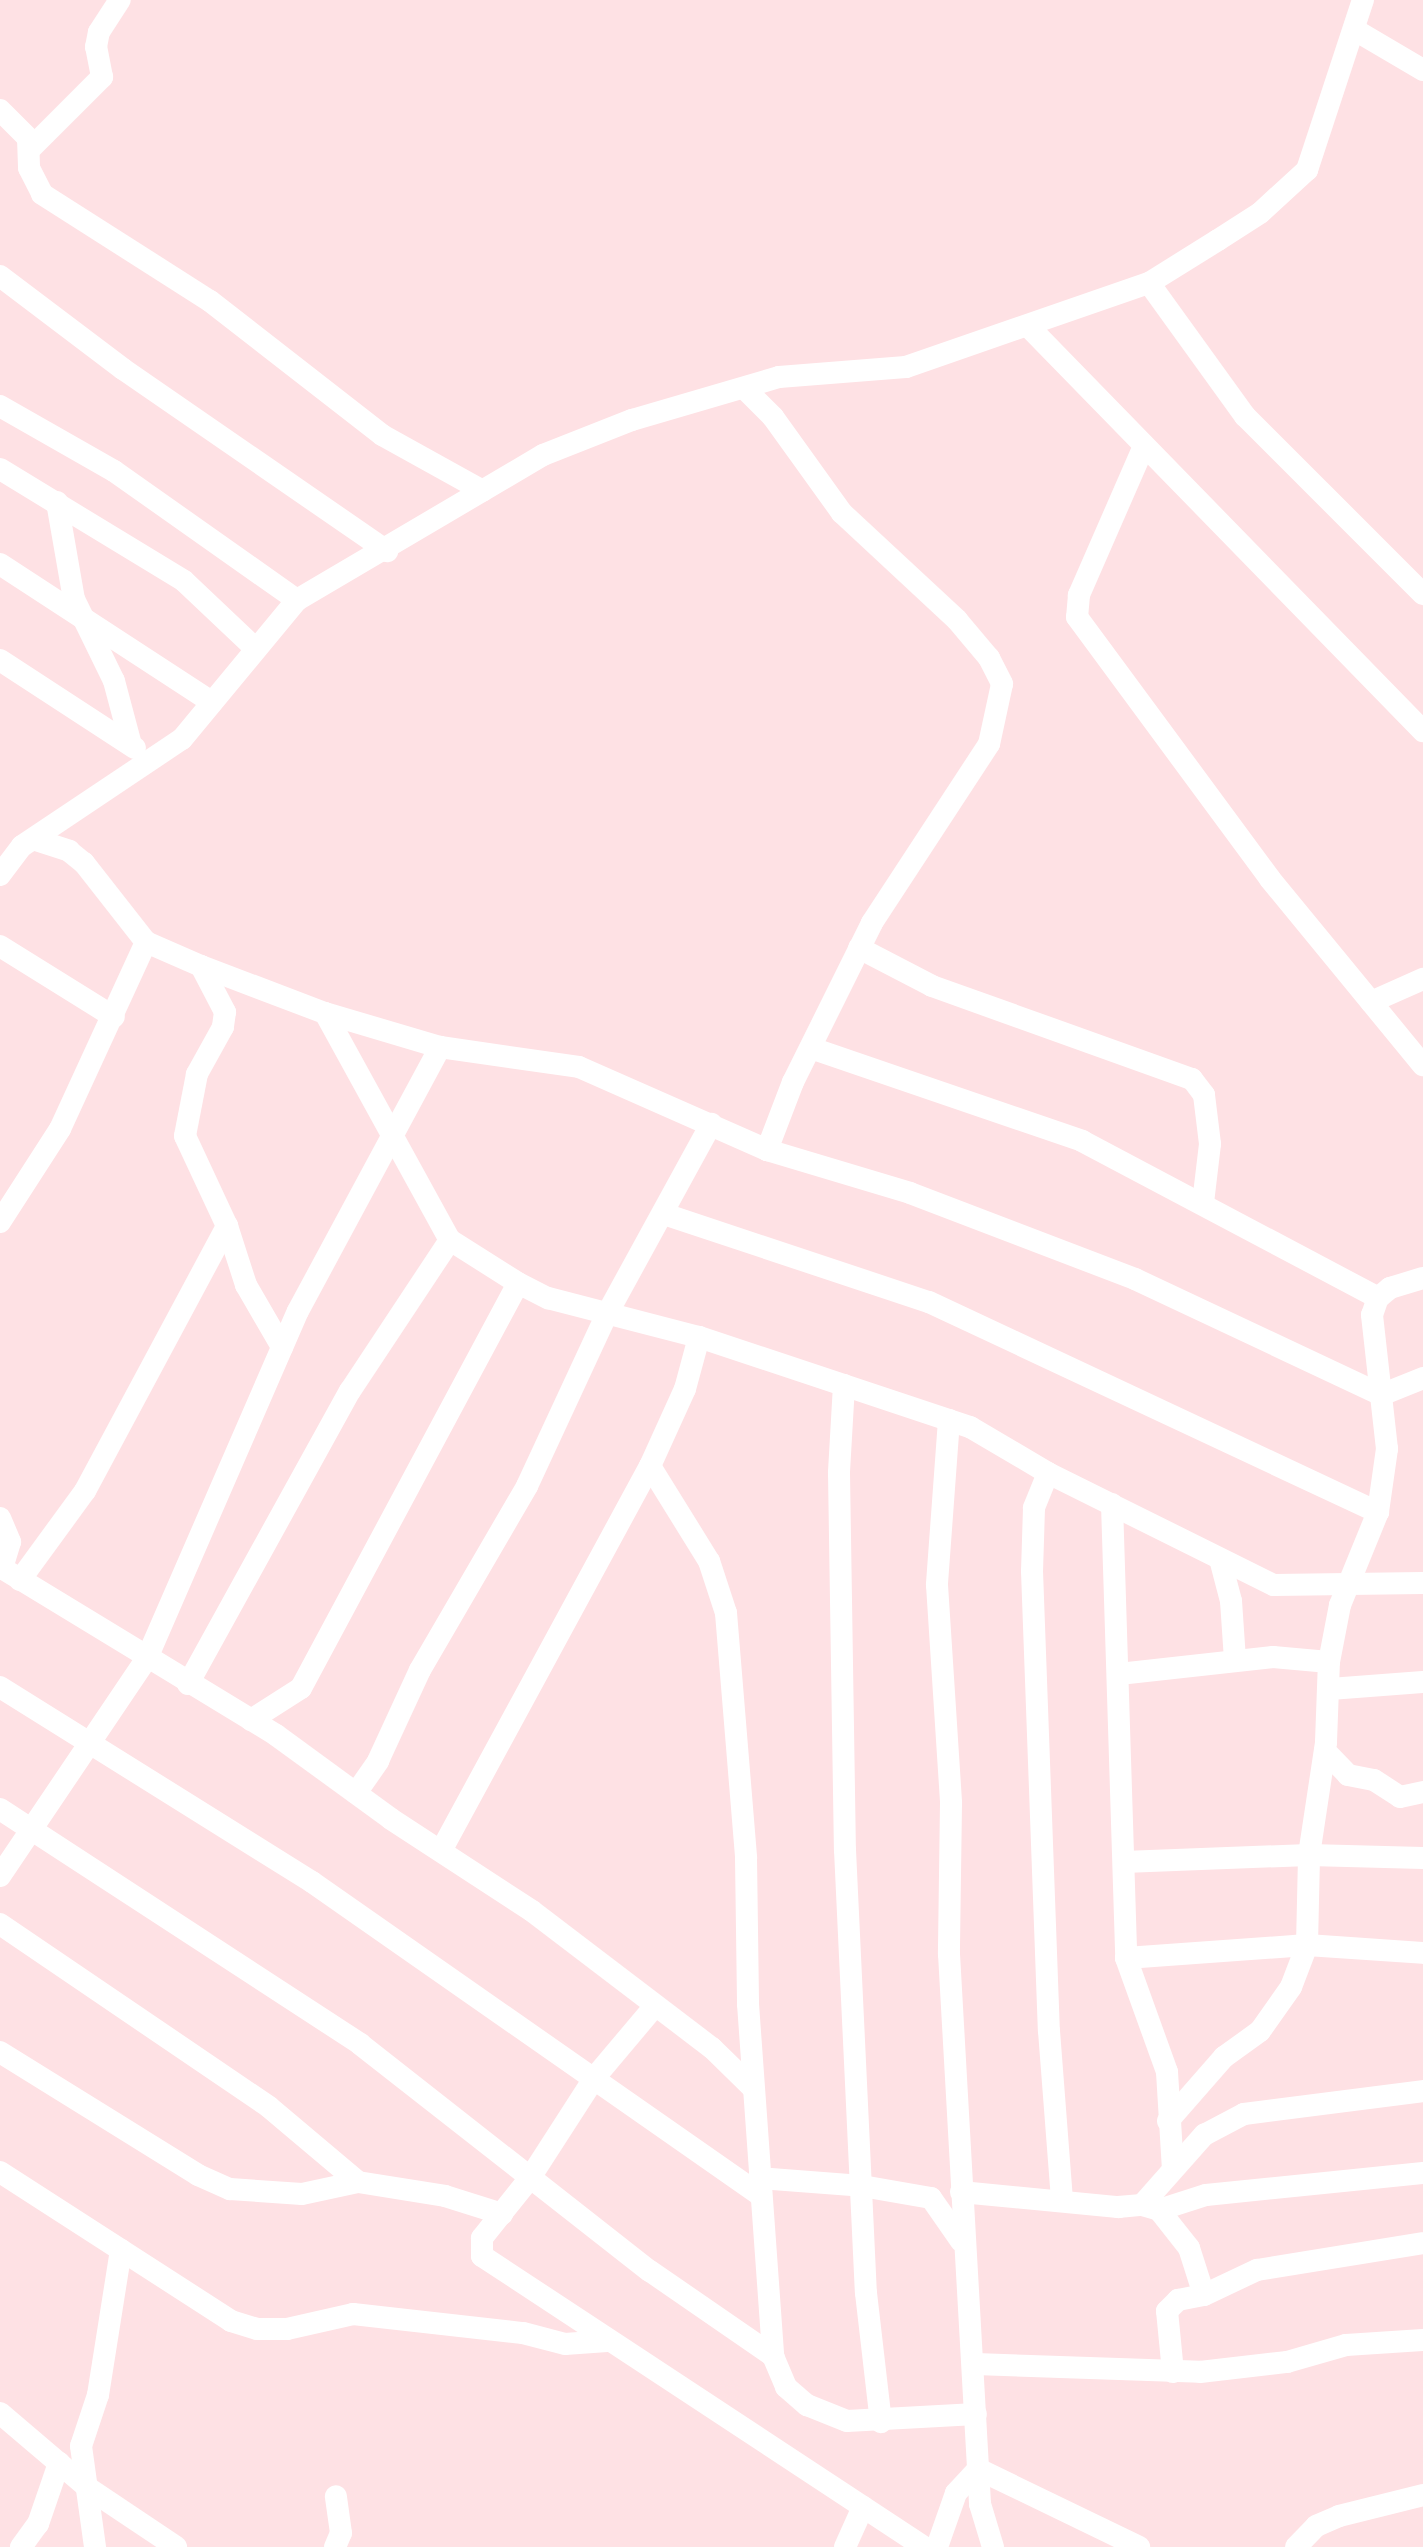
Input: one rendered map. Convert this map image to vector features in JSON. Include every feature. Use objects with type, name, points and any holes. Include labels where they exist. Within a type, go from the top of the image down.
[{"type":"street","points":[[30,149],[102,77],[96,47],[99,32],[120,0]]},
{"type":"street","points":[[0,875],[22,846],[36,840],[182,739],[297,600],[387,551],[483,491],[584,437],[804,373],[906,367],[1149,283],[1260,213],[1307,170],[1363,0]]},
{"type":"street","points":[[1355,30],[1423,70]]},
{"type":"street","points":[[0,110],[28,138],[29,168],[42,194],[210,301],[382,435],[483,491]]},
{"type":"street","points":[[0,276],[123,369],[387,551]]},
{"type":"street","points":[[1149,283],[1245,416],[1423,594]]},
{"type":"street","points":[[1028,326],[1423,731]]},
{"type":"street","points":[[746,390],[773,417],[842,513],[957,620],[989,658],[1002,684],[989,744],[859,948],[767,1150]]},
{"type":"street","points":[[0,406],[114,471],[297,600]]},
{"type":"street","points":[[1144,446],[1125,499],[1079,595],[1077,617],[1270,879],[1423,1065]]},
{"type":"street","points":[[0,469],[184,581],[256,649]]},
{"type":"street","points":[[57,502],[80,615],[114,681],[131,745]]},
{"type":"street","points":[[0,564],[212,702]]},
{"type":"street","points":[[0,660],[153,761]]},
{"type":"street","points":[[36,840],[69,851],[84,863],[146,942],[201,966],[325,1013],[440,1047],[579,1067],[767,1150],[910,1193],[1135,1279],[1381,1395],[1423,1378]]},
{"type":"street","points":[[0,1222],[60,1129],[146,942]]},
{"type":"street","points":[[0,946],[114,1017]]},
{"type":"street","points":[[859,948],[932,986],[1192,1079],[1204,1095],[1210,1144],[1203,1203]]},
{"type":"street","points":[[201,966],[225,1012],[223,1027],[197,1074],[185,1136],[227,1226],[246,1285],[282,1347]]},
{"type":"street","points":[[1371,1002],[1423,979]]},
{"type":"street","points":[[325,1013],[338,1043],[393,1131],[450,1240],[518,1283],[548,1298],[699,1337],[949,1420],[1048,1473],[1274,1585],[1423,1583]]},
{"type":"street","points":[[0,1876],[147,1658],[282,1347],[393,1131],[440,1047]]},
{"type":"street","points":[[811,1048],[1082,1141],[1378,1298]]},
{"type":"street","points":[[356,1793],[378,1761],[420,1670],[527,1486],[607,1314],[711,1124]]},
{"type":"street","points":[[664,1214],[941,1307],[1378,1512]]},
{"type":"street","points":[[8,1572],[85,1491],[227,1226]]},
{"type":"street","points":[[188,1684],[350,1391],[450,1240]]},
{"type":"street","points":[[1168,2121],[1224,2057],[1260,2031],[1291,1987],[1307,1945],[1309,1855],[1325,1751],[1329,1662],[1348,1585],[1378,1512],[1387,1449],[1372,1315],[1378,1298],[1390,1288],[1423,1278]]},
{"type":"street","points":[[251,1720],[301,1688],[518,1283]]},
{"type":"street","points":[[442,1849],[650,1466],[685,1389],[699,1337]]},
{"type":"street","points":[[844,1385],[839,1486],[845,1850],[866,2293],[881,2422]]},
{"type":"street","points":[[949,1420],[937,1585],[951,1803],[949,1954],[964,2247],[975,2364],[980,2504],[993,2547]]},
{"type":"street","points":[[650,1466],[709,1561],[726,1613],[746,1858],[753,2088],[773,2356],[786,2387],[807,2405],[847,2421],[881,2422],[976,2414]]},
{"type":"street","points":[[1048,1473],[1034,1508],[1032,1571],[1049,2031],[1062,2200]]},
{"type":"street","points":[[1112,1504],[1126,1958],[1167,2072],[1173,2169]]},
{"type":"street","points":[[0,1518],[10,1542],[8,1572]]},
{"type":"street","points":[[1220,1559],[1231,1601],[1235,1660]]},
{"type":"street","points":[[8,1572],[251,1720],[532,1911],[654,2007],[712,2048],[753,2088]]},
{"type":"street","points":[[1119,1674],[1273,1657],[1329,1662]]},
{"type":"street","points":[[1330,1689],[1423,1682]]},
{"type":"street","points":[[0,1687],[93,1742],[312,1882],[759,2186],[862,2186],[931,2198],[964,2247]]},
{"type":"street","points":[[1325,1751],[1348,1775],[1374,1780],[1400,1797],[1423,1792]]},
{"type":"street","points":[[0,1809],[360,2044],[650,2271],[773,2356]]},
{"type":"street","points":[[1124,1862],[1309,1855],[1423,1858]]},
{"type":"street","points":[[0,1924],[269,2107],[358,2182]]},
{"type":"street","points":[[1126,1958],[1307,1945],[1423,1953]]},
{"type":"street","points":[[654,2007],[595,2077],[530,2178],[480,2244],[482,2256],[924,2547]]},
{"type":"street","points":[[0,2052],[172,2160],[230,2189],[302,2194],[358,2182],[445,2196],[502,2214]]},
{"type":"street","points":[[1151,2208],[1173,2169],[1204,2135],[1244,2114],[1423,2091]]},
{"type":"street","points":[[0,2172],[231,2321],[257,2329],[287,2329],[353,2314],[523,2333],[565,2344],[607,2341]]},
{"type":"street","points":[[961,2192],[1151,2208],[1206,2195],[1423,2173]]},
{"type":"street","points":[[1151,2208],[1189,2248],[1204,2295]]},
{"type":"street","points":[[1173,2372],[1167,2311],[1178,2300],[1204,2295],[1257,2270],[1423,2243]]},
{"type":"street","points":[[95,2547],[81,2446],[98,2395],[121,2250]]},
{"type":"street","points":[[975,2364],[1173,2372],[1254,2366],[1346,2345],[1423,2340]]},
{"type":"street","points":[[0,2413],[88,2488],[176,2547]]},
{"type":"street","points":[[21,2547],[38,2524],[59,2463]]},
{"type":"street","points":[[937,2547],[956,2493],[978,2469]]},
{"type":"street","points":[[978,2469],[1139,2547]]},
{"type":"street","points":[[1296,2547],[1316,2526],[1339,2516],[1423,2495]]},
{"type":"street","points":[[335,2547],[341,2524],[336,2496]]},
{"type":"street","points":[[845,2547],[863,2507]]}]
